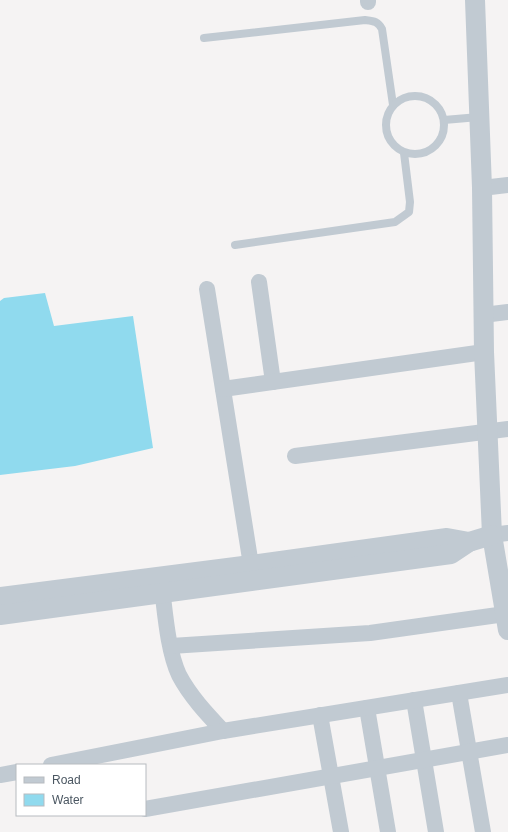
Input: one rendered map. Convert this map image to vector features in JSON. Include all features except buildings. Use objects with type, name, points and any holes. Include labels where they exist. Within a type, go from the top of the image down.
[{"type":"street","points":[[171,646],[370,633],[507,622],[500,534],[487,432],[483,315],[482,188],[475,0]]},
{"type":"street","points":[[482,188],[508,185]]},
{"type":"street","points":[[259,282],[273,382]]},
{"type":"street","points":[[207,289],[251,565]]},
{"type":"street","points":[[483,315],[508,312]]},
{"type":"street","points":[[223,389],[484,352]]},
{"type":"street","points":[[295,456],[508,429]]},
{"type":"street","points":[[0,597],[161,584],[451,554],[469,542],[500,534]]},
{"type":"street","points":[[0,615],[251,565],[447,538],[469,542]]},
{"type":"street","points":[[161,584],[171,646],[179,674],[200,706],[223,731]]},
{"type":"street","points":[[56,764],[223,731],[508,685]]},
{"type":"street","points":[[459,693],[483,832]]},
{"type":"street","points":[[414,700],[436,832]]},
{"type":"street","points":[[367,708],[388,832]]},
{"type":"street","points":[[320,715],[341,832]]},
{"type":"street","points":[[146,809],[508,745]]},
{"type":"street","points":[[0,775],[16,772]]},
{"type":"lane","points":[[204,38],[365,20],[375,21],[380,24],[382,29],[393,105]]},
{"type":"lane","points":[[409,96],[427,98],[435,104],[444,120],[444,129],[442,137],[430,151],[417,154],[404,152],[391,143],[385,128],[386,120],[393,105],[409,96]]},
{"type":"lane","points":[[444,120],[479,117]]},
{"type":"lane","points":[[235,245],[395,222],[409,212],[410,202],[404,152]]},
{"type":"water","points":[[45,293],[54,326],[133,316],[153,448],[75,466],[0,475],[0,301],[4,298]]}]
